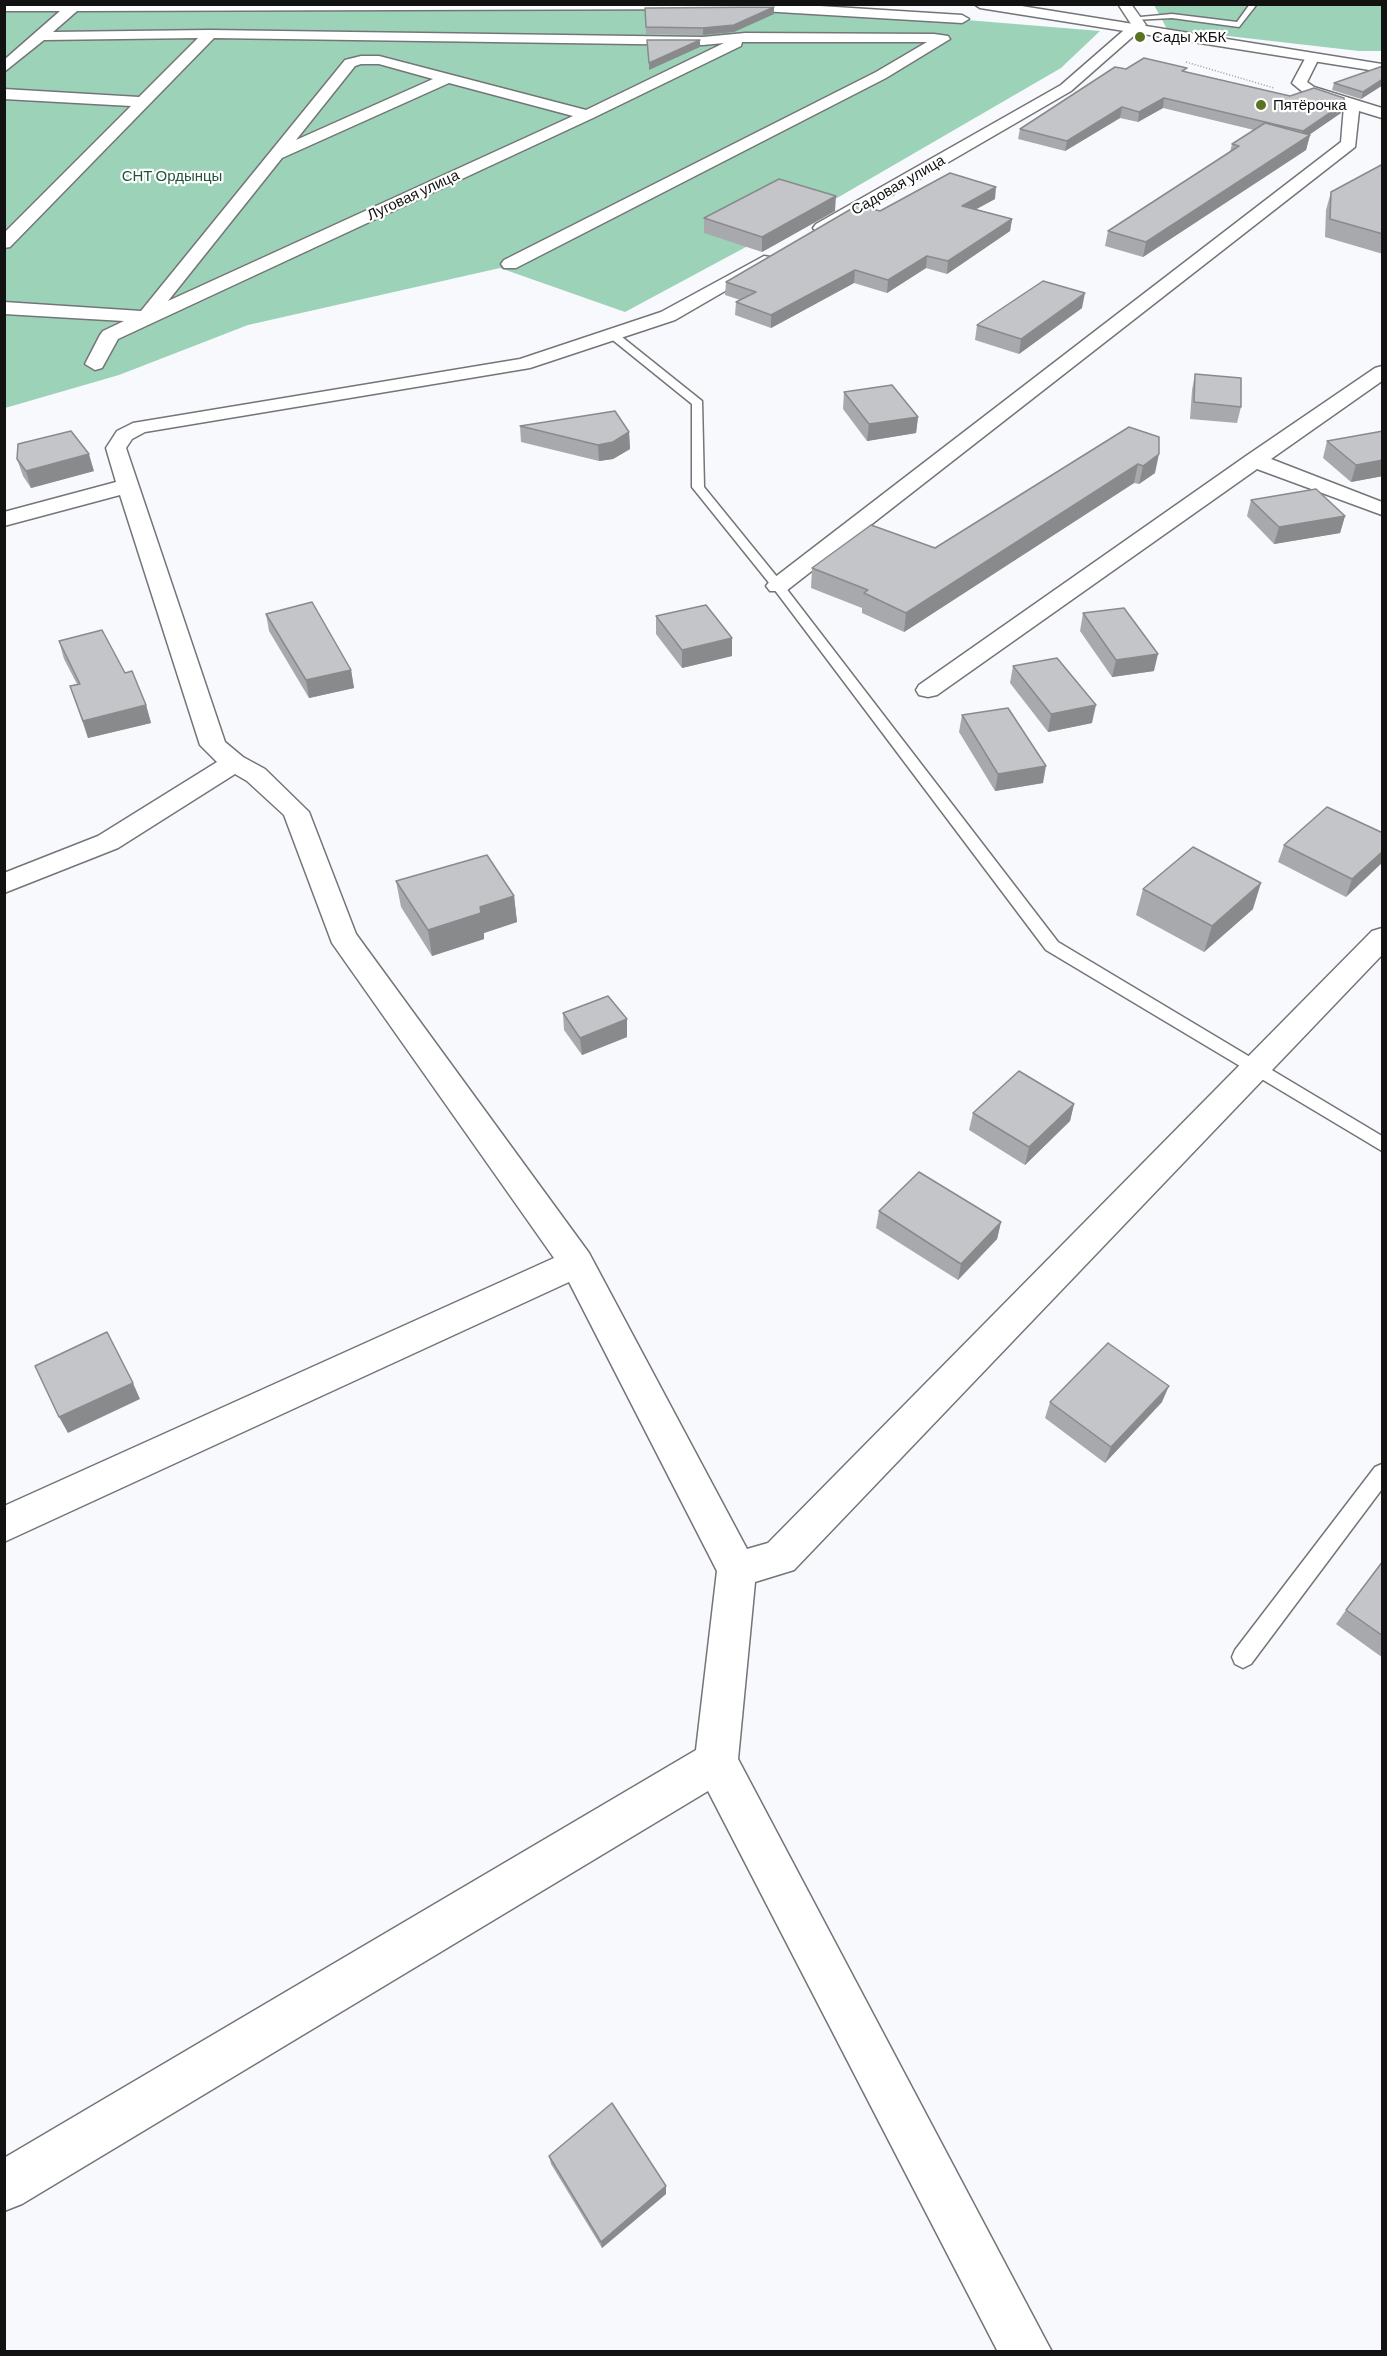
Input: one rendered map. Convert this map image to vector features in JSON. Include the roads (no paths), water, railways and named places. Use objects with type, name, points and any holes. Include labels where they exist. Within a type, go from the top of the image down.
[{"type":"street","points":[[1124,4],[1135,23]]},
{"type":"street","points":[[4,7],[728,5],[962,19]]},
{"type":"street","points":[[510,264],[881,75],[945,38],[962,19],[981,5],[1135,23],[1312,58],[1383,68]]},
{"type":"street","points":[[4,68],[43,36],[73,7]]},
{"type":"street","name":"Садовая улица","points":[[812,234],[1066,88],[1135,23]]},
{"type":"street","points":[[43,36],[210,34],[703,41],[745,37],[945,38]]},
{"type":"street","points":[[4,243],[210,34]]},
{"type":"street","name":"Луговая улица","points":[[95,364],[110,335],[588,115],[726,50],[745,37]]},
{"type":"street","points":[[520,54],[549,40]]},
{"type":"street","points":[[1312,58],[1299,77],[1299,83],[1309,90],[1383,113]]},
{"type":"street","points":[[4,308],[146,317],[350,63],[361,60],[379,60],[588,115]]},
{"type":"street","points":[[273,157],[447,78]]},
{"type":"street","points":[[4,94],[143,102]]},
{"type":"street","points":[[778,586],[1349,144],[1352,104]]},
{"type":"street","points":[[781,251],[668,316],[523,364],[140,427],[123,435],[116,448],[213,745],[234,763],[256,775],[296,812],[342,936],[577,1263],[737,1570],[716,1762],[1026,2352]]},
{"type":"street","points":[[928,690],[1253,460],[1383,372]]},
{"type":"street","points":[[1253,460],[1383,509]]},
{"type":"street","points":[[4,519],[128,486]]},
{"type":"street","points":[[4,884],[108,842],[234,763]]},
{"type":"street","points":[[737,1570],[780,1557],[1383,938]]},
{"type":"street","points":[[4,1525],[577,1263]]},
{"type":"street","points":[[4,2186],[716,1762]]},
{"type":"lane","points":[[1156,4],[1172,16]]},
{"type":"lane","points":[[1135,23],[1172,16],[1239,25],[1254,4]]},
{"type":"lane","points":[[613,335],[698,403],[698,487],[778,586],[1052,946],[1254,1069],[1383,1144]]},
{"type":"lane","points":[[1243,1657],[1383,1473]]},
{"type":"place","name":"Сады ЖБК","points":[[1140,37]]},
{"type":"place","name":"Пятёрочка","points":[[1261,105]]},
{"type":"park label","name":"СНТ Ордынцы","points":[[172,176]]}]
